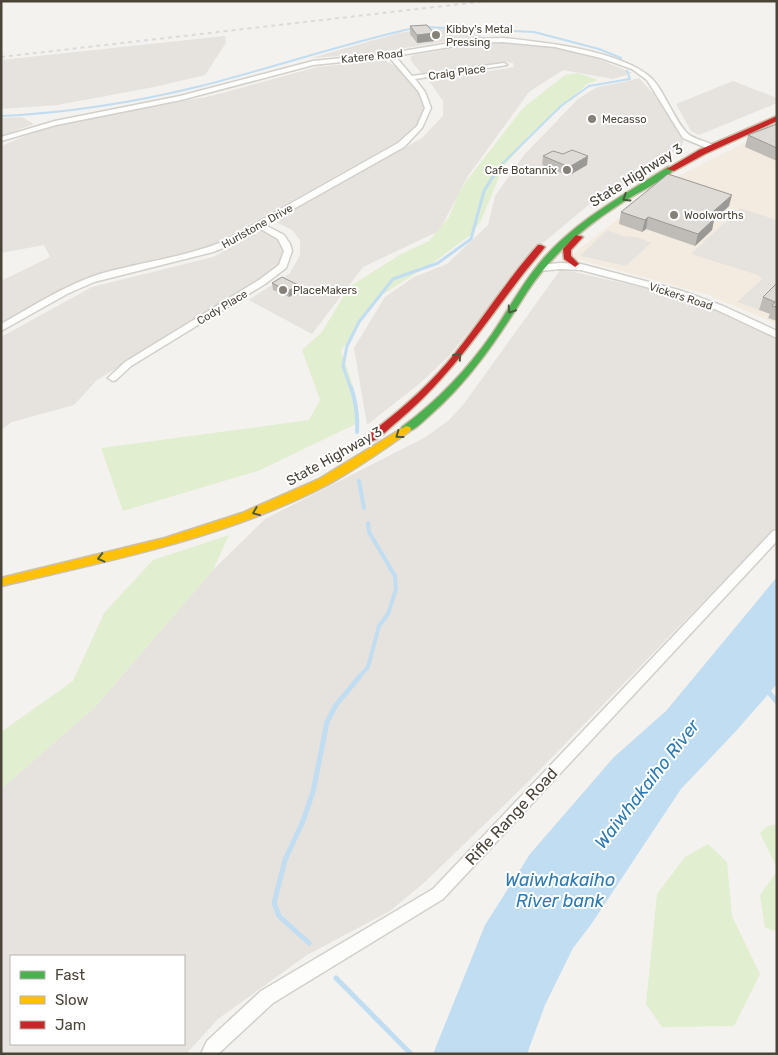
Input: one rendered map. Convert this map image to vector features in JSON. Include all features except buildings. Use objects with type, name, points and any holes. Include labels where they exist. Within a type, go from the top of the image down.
[{"type":"highway","name":"State Highway 3","points":[[356,447],[410,407],[443,375],[528,260],[553,235],[596,205],[706,145],[777,110]]},
{"type":"highway","name":"State Highway 3","points":[[1,582],[155,544],[219,526],[284,500],[345,470],[416,423],[451,391],[495,335],[544,263],[564,242],[595,218],[706,145],[777,118]]},
{"type":"highway","points":[[578,266],[567,256],[567,249],[588,230],[595,218]]},
{"type":"street","name":"Katere Road","points":[[1,139],[55,123],[191,96],[305,64],[391,55],[456,44],[503,40],[555,45],[627,65],[646,76],[686,136],[706,145]]},
{"type":"street","name":"Hurlstone Drive","points":[[1,328],[89,282],[210,251],[387,153],[413,136],[426,118],[428,108],[422,92],[391,55]]},
{"type":"street","name":"Craig Place","points":[[411,78],[504,65]]},
{"type":"street","name":"Cody Place","points":[[113,378],[128,364],[262,282],[283,266],[288,251],[286,244],[281,237],[259,225]]},
{"type":"street","name":"Vickers Road","points":[[528,260],[560,266],[578,266],[692,298],[720,308],[777,335]]},
{"type":"street","name":"Rifle Range Road","points":[[209,1054],[213,1047],[267,998],[438,894],[777,534]]},
{"type":"shaded area","points":[[452,28],[473,31],[484,38],[453,40],[369,54],[311,58],[399,33],[425,29]]},
{"type":"shaded area","points":[[225,36],[226,43],[205,75],[154,87],[57,105],[1,109],[1,60]]},
{"type":"shaded area","points":[[527,43],[584,53],[632,73],[613,79],[563,70],[529,92],[468,176],[439,231],[363,267],[312,334],[249,300],[290,273],[300,255],[300,240],[292,230],[274,221],[422,138],[443,116],[443,101],[429,81],[514,67],[513,63],[507,62],[422,74],[411,61],[410,58],[413,55],[480,44]]},
{"type":"shaded area","points":[[385,60],[404,72],[416,83],[427,110],[410,133],[205,249],[84,278],[1,324],[1,281],[50,257],[44,245],[1,253],[1,146],[66,123],[211,96],[317,67]]},
{"type":"shaded area","points":[[639,78],[662,103],[684,138],[682,146],[591,203],[537,248],[449,356],[419,384],[367,425],[354,348],[385,297],[414,277],[447,264],[488,225],[495,196],[524,155],[578,99],[597,87]]},
{"type":"shaded area","points":[[733,81],[777,98],[777,103],[699,135],[691,131],[676,104]]},
{"type":"shaded area","points":[[22,117],[34,124],[1,136],[1,118]]},
{"type":"shaded area","points":[[777,126],[777,324],[706,294],[569,257],[661,185]]},
{"type":"shaded area","points":[[740,208],[777,220],[777,291],[759,310],[737,302],[762,279],[758,275],[691,254]]},
{"type":"shaded area","points":[[262,229],[275,236],[282,244],[287,255],[272,274],[97,380],[74,405],[12,422],[1,430],[1,337],[92,287],[213,257]]},
{"type":"shaded area","points":[[607,230],[623,236],[637,237],[651,243],[626,266],[580,256]]},
{"type":"shaded area","points":[[561,269],[684,297],[777,339],[777,526],[528,782],[425,882],[390,911],[307,955],[218,1019],[186,1054],[1,1054],[1,789],[95,707],[213,570],[265,519],[424,438],[448,421],[463,405]]},
{"type":"green space","points":[[578,73],[598,80],[587,84],[536,130],[503,167],[481,221],[469,236],[437,260],[377,298],[341,351],[351,379],[360,422],[258,471],[123,511],[101,448],[309,420],[320,400],[302,350],[322,332],[349,287],[401,254],[429,241],[449,217],[458,194],[467,180],[523,108],[565,75]]},
{"type":"green space","points":[[229,535],[213,570],[95,707],[1,789],[1,732],[73,681],[104,613],[153,560]]},
{"type":"green space","points":[[777,824],[777,868],[760,833],[768,826]]},
{"type":"green space","points":[[708,844],[727,862],[732,916],[760,974],[734,1026],[662,1027],[646,1004],[657,894],[685,857]]},
{"type":"green space","points":[[777,871],[777,931],[765,928],[760,895]]},
{"type":"water","name":"Waiwhakaiho River bank","points":[[777,577],[777,684],[681,789],[590,926],[573,948],[545,1005],[527,1054],[433,1054],[485,925],[530,854],[614,757],[666,711]]},
{"type":"waterway","points":[[426,27],[534,32],[599,49],[621,58]]},
{"type":"waterway","points":[[1,116],[77,109],[127,102],[176,92],[414,28]]},
{"type":"waterway","points":[[499,167],[561,106],[589,86],[630,79],[627,71]]},
{"type":"waterway","points":[[351,389],[343,366],[347,346],[359,322],[393,279],[438,263],[471,239],[484,191],[499,167]]},
{"type":"waterway","points":[[351,387],[356,409],[357,432]]},
{"type":"waterway","points":[[359,481],[364,508]]},
{"type":"waterway","points":[[359,677],[368,667],[379,626],[388,614],[396,589],[395,576],[369,532],[368,523]]},
{"type":"waterway","points":[[309,943],[279,916],[274,903],[285,860],[303,821],[313,792],[327,722],[336,705],[360,676]]},
{"type":"waterway","points":[[766,689],[777,702]]},
{"type":"waterway","points":[[336,978],[411,1054]]},
{"type":"railway","points":[[1,57],[487,1]]},
{"type":"traffic: fast","points":[[406,429],[431,409],[465,375],[495,336],[532,279],[559,247],[589,221],[671,169]]},
{"type":"traffic: slow","points":[[1,582],[165,542],[246,516],[323,482],[365,457],[406,429]]},
{"type":"traffic: jam","points":[[671,169],[702,152],[777,118]]},
{"type":"traffic: jam","points":[[575,264],[567,257],[567,249],[579,237]]},
{"type":"traffic: jam","points":[[369,439],[406,410],[440,377],[541,247]]},
{"type":"place","name":"Kibby's Metal Pressing","points":[[436,35]]},
{"type":"place","name":"Mecasso","points":[[592,119]]},
{"type":"place","name":"Cafe Botannix","points":[[567,170]]},
{"type":"place","name":"Woolworths","points":[[674,215]]},
{"type":"place","name":"PlaceMakers","points":[[283,290]]},
{"type":"water label","name":"Waiwhakaiho River","points":[[647,784]]}]
